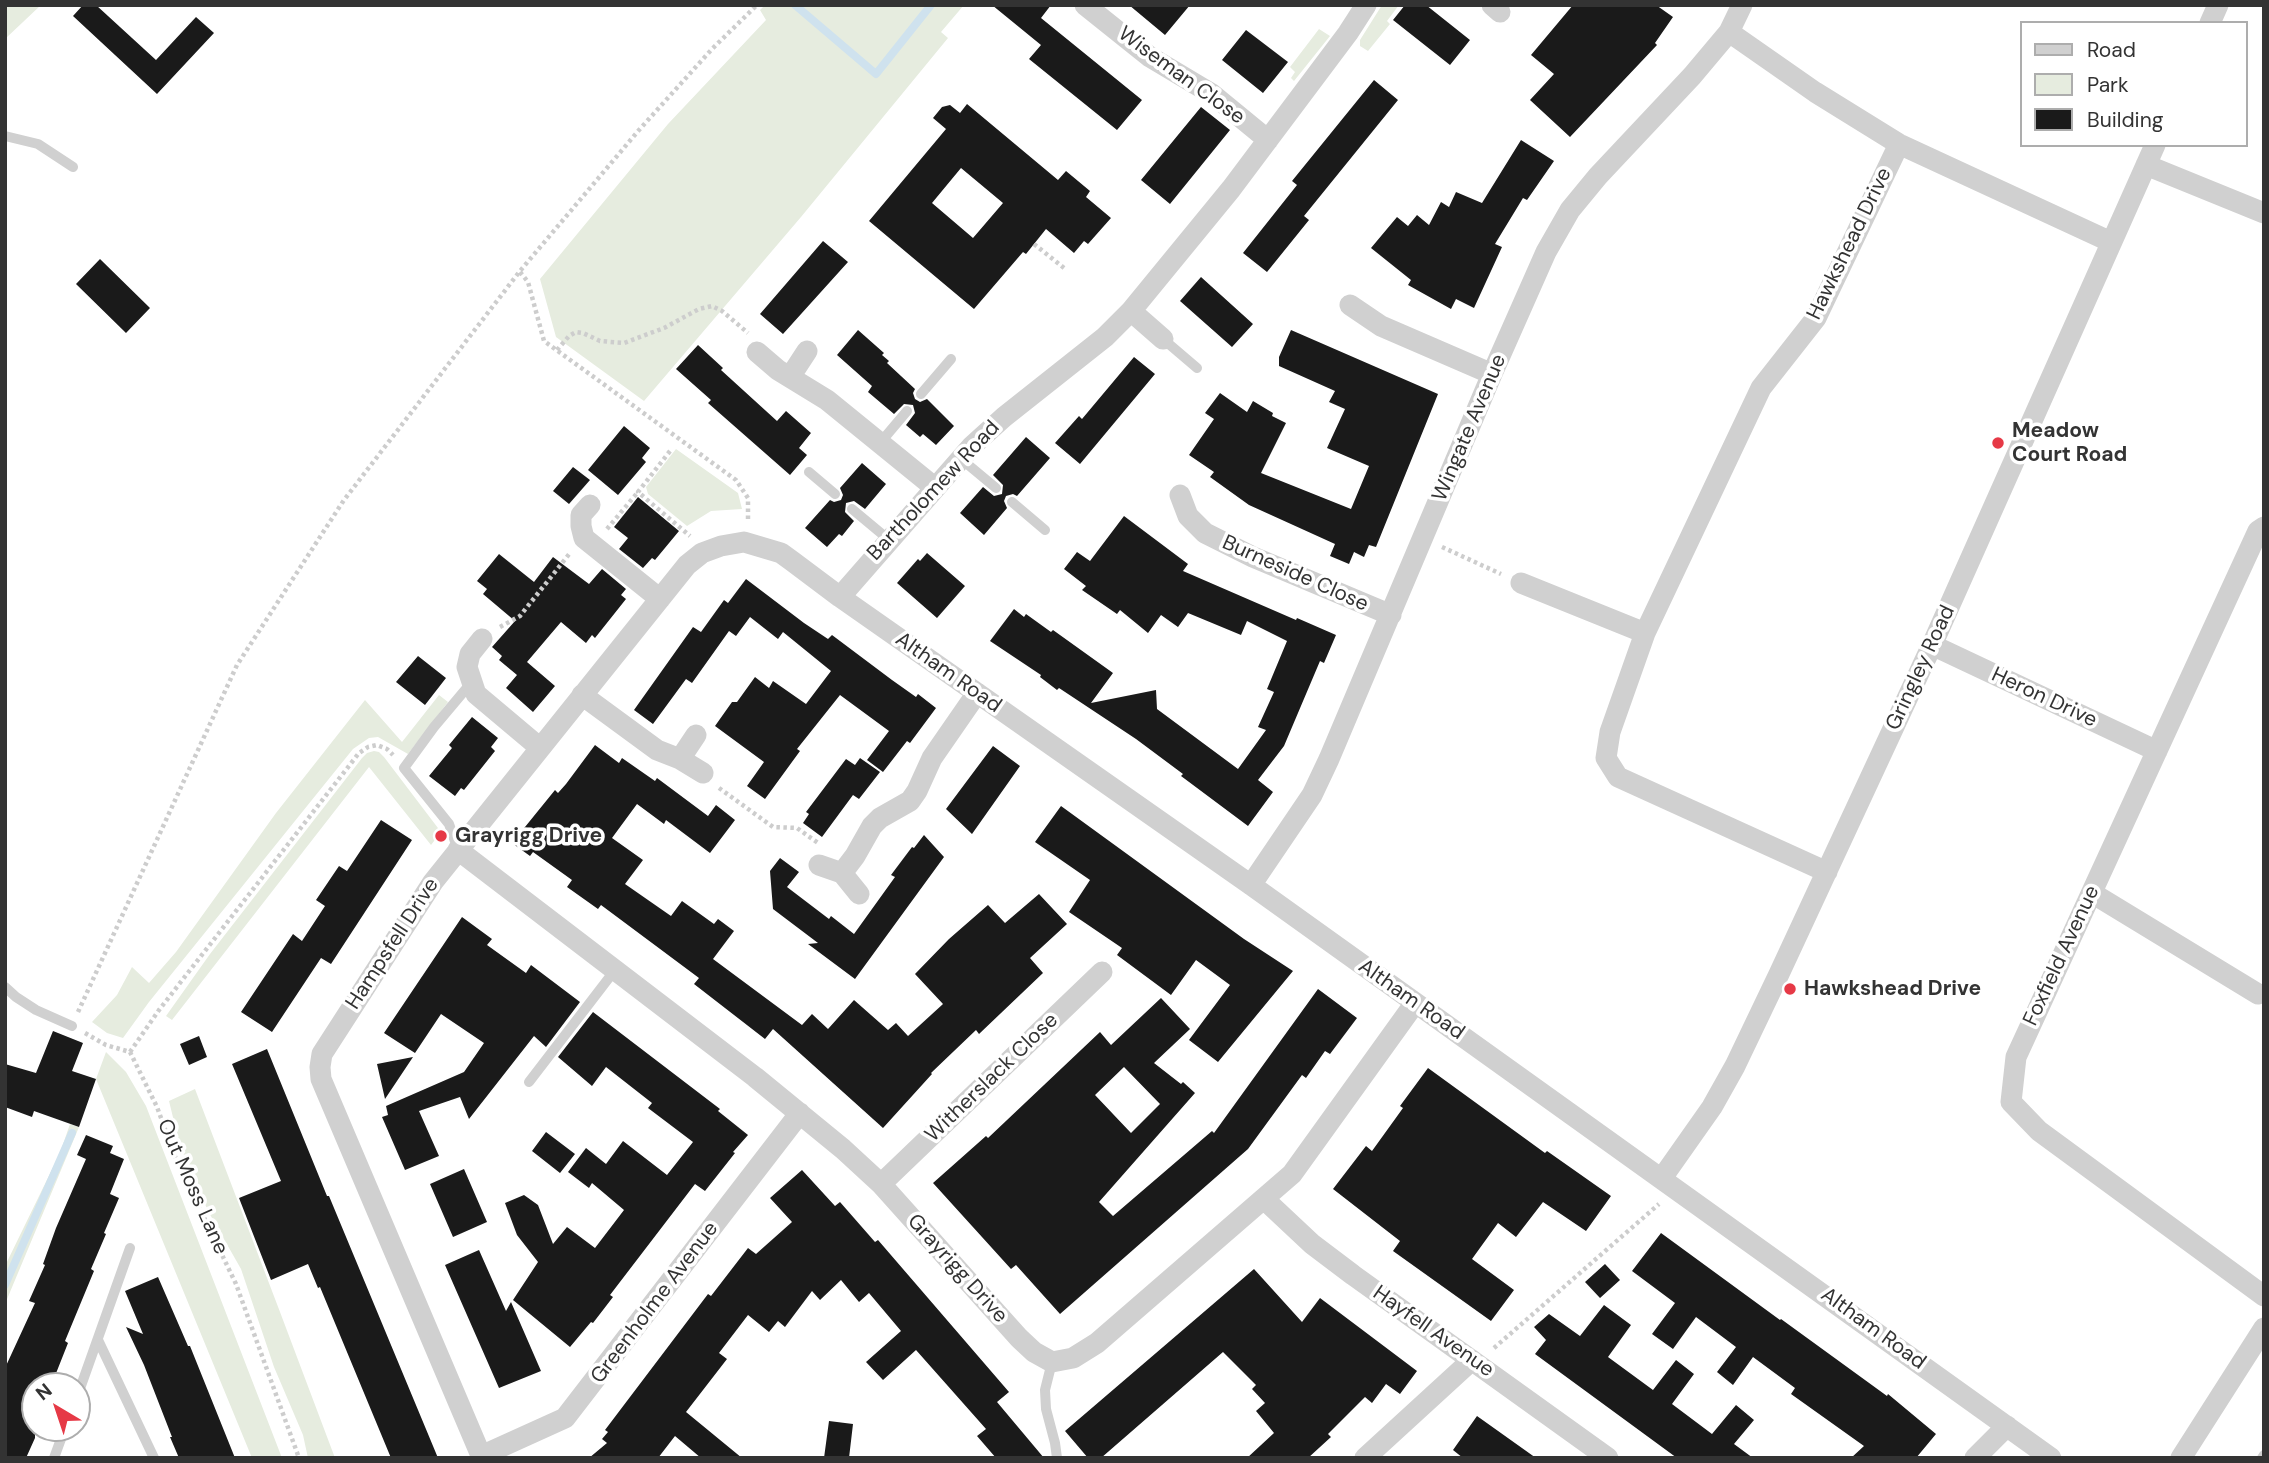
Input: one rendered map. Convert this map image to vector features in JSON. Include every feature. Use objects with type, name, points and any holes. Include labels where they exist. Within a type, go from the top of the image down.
[{"type":"street","name":"Bartholomew Road","points":[[840,597],[960,458],[1004,417],[1105,337],[1131,312],[1194,237],[1348,33],[1366,5]]},
{"type":"street","name":"Wingate Avenue","points":[[1251,884],[1311,795],[1329,759],[1546,252],[1570,210],[1729,32],[1742,5]]},
{"type":"street","points":[[2211,21],[2218,5]]},
{"type":"street","name":"Wiseman Close","points":[[1093,8],[1150,57],[1212,94],[1268,140]]},
{"type":"street","points":[[1729,32],[1815,92],[1899,145],[2111,242]]},
{"type":"street","name":"Hawkshead Drive","points":[[1827,872],[1618,778],[1606,758],[1610,732],[1646,633],[1761,387],[1816,318],[1899,145]]},
{"type":"street","name":"Gringley Road","points":[[1662,1178],[1712,1107],[1735,1066],[1931,645],[2154,147]]},
{"type":"street","points":[[2146,165],[2264,213]]},
{"type":"street","points":[[1350,305],[1381,326],[1492,374]]},
{"type":"street","points":[[1131,312],[1163,339]]},
{"type":"street","points":[[790,377],[807,351]]},
{"type":"street","points":[[757,352],[827,400],[934,487]]},
{"type":"street","name":"Burneside Close","points":[[1180,495],[1188,516],[1205,533],[1253,557],[1391,615]]},
{"type":"street","points":[[590,505],[581,515],[584,538],[660,599]]},
{"type":"street","name":"Foxfield Avenue","points":[[2264,527],[2258,531],[2016,1057],[2011,1102],[2039,1131],[2264,1296]]},
{"type":"street","name":"Hampsfell Drive","points":[[481,1457],[321,1079],[322,1054],[433,882],[687,565],[702,553],[721,546],[744,542],[767,548]]},
{"type":"street","name":"Altham Road","points":[[767,548],[781,554],[1251,884],[2051,1458]]},
{"type":"street","points":[[1521,583],[1646,633]]},
{"type":"street","points":[[482,639],[470,653],[467,667],[476,694],[539,747]]},
{"type":"street","name":"Heron Drive","points":[[1931,645],[2157,751]]},
{"type":"street","points":[[842,873],[872,826],[880,818],[910,801],[932,758],[977,693]]},
{"type":"street","points":[[582,695],[657,750],[680,759],[703,773]]},
{"type":"street","points":[[680,759],[696,735]]},
{"type":"street","name":"Grayrigg Drive","points":[[458,850],[800,1113],[881,1184],[1019,1338],[1034,1352],[1052,1362]]},
{"type":"street","points":[[818,865],[842,873],[859,894]]},
{"type":"street","points":[[2092,893],[2258,994]]},
{"type":"street","name":"Witherslack Close","points":[[881,1184],[1102,972]]},
{"type":"street","points":[[1052,1362],[1073,1358],[1097,1343],[1264,1199],[1299,1165],[1415,1003]]},
{"type":"street","name":"Greenholme Avenue","points":[[481,1457],[565,1418],[800,1113]]},
{"type":"street","name":"Hayfell Avenue","points":[[1264,1199],[1322,1251],[1608,1458]]},
{"type":"street","points":[[2181,1458],[2264,1328]]},
{"type":"street","points":[[1365,1458],[1472,1360]]},
{"type":"street","points":[[1975,1458],[2007,1426]]},
{"type":"lane","points":[[5,136],[38,144],[73,167]]},
{"type":"lane","points":[[1163,339],[1197,368]]},
{"type":"lane","points":[[921,394],[951,359]]},
{"type":"lane","points":[[880,443],[908,411]]},
{"type":"lane","points":[[960,458],[996,488]]},
{"type":"lane","points":[[809,472],[835,494]]},
{"type":"lane","points":[[1012,502],[1045,530]]},
{"type":"lane","points":[[852,509],[888,539]]},
{"type":"lane","points":[[458,850],[449,824],[404,768],[471,683]]},
{"type":"lane","points":[[529,1082],[615,970]]},
{"type":"lane","points":[[5,988],[36,1010],[72,1026]]},
{"type":"lane","points":[[86,1372],[131,1248]]},
{"type":"lane","points":[[98,1340],[154,1458]]},
{"type":"lane","points":[[1052,1362],[1045,1390],[1056,1458]]},
{"type":"path","points":[[404,768],[387,749],[377,745],[359,753],[159,1010],[130,1052],[106,1045],[72,1026],[237,665],[344,500],[520,271],[639,130],[712,49],[757,5]]},
{"type":"path","points":[[1034,244],[1064,268]]},
{"type":"path","points":[[520,271],[528,282],[544,341],[736,480],[748,498],[749,514],[744,542]]},
{"type":"path","points":[[557,350],[576,332],[583,332],[600,341],[624,344],[664,328],[699,309],[712,306],[752,336],[757,352]]},
{"type":"path","points":[[603,534],[670,451]]},
{"type":"path","points":[[638,492],[695,542]]},
{"type":"path","points":[[1424,538],[1521,583]]},
{"type":"path","points":[[482,639],[520,616],[577,543]]},
{"type":"path","points":[[703,773],[720,789],[773,827],[797,828],[820,845],[818,865]]},
{"type":"path","name":"Out Moss Lane","points":[[130,1052],[157,1107],[176,1159],[236,1283],[299,1458]]},
{"type":"path","points":[[1472,1360],[1491,1352],[1659,1204],[1681,1192]]},
{"type":"green space","points":[[5,5],[41,5],[5,39]]},
{"type":"green space","points":[[765,5],[964,5],[941,32],[948,38],[801,217],[644,401],[556,337],[540,279],[668,124],[766,20],[760,10]]},
{"type":"green space","points":[[1382,5],[1399,5],[1387,21],[1390,24],[1368,51],[1360,46],[1360,40]]},
{"type":"green space","points":[[1319,29],[1330,36],[1294,81],[1291,78],[1295,72],[1290,67]]},
{"type":"green space","points":[[676,449],[738,493],[742,509],[711,511],[687,526],[648,494],[646,487]]},
{"type":"green space","points":[[439,695],[448,702],[408,754],[378,737],[369,738],[353,749],[123,1038],[107,1033],[92,1022],[117,995],[132,967],[149,983],[176,952],[276,813],[365,700],[402,742]]},
{"type":"green space","points":[[374,751],[384,757],[441,832],[431,845],[369,767],[172,1020],[166,1016],[210,954],[362,758]]},
{"type":"green space","points":[[106,1052],[126,1072],[146,1106],[282,1458],[252,1458],[96,1079]]},
{"type":"green space","points":[[195,1089],[335,1458],[308,1458],[303,1435],[274,1367],[241,1269],[208,1211],[180,1146],[169,1101]]},
{"type":"green space","points":[[70,1124],[79,1127],[5,1304],[5,1266],[60,1153]]},
{"type":"building","points":[[83,5],[96,5],[156,60],[196,17],[214,33],[157,94],[73,16]]},
{"type":"building","points":[[992,5],[1051,5],[1041,18],[1142,100],[1117,130],[1029,59],[1041,45]]},
{"type":"building","points":[[1129,5],[1190,5],[1165,35]]},
{"type":"building","points":[[1405,5],[1426,5],[1470,40],[1450,65],[1393,20]]},
{"type":"building","points":[[1573,5],[1656,5],[1673,17],[1655,43],[1657,45],[1570,137],[1530,100],[1554,74],[1531,55]]},
{"type":"building","points":[[1246,30],[1288,62],[1263,93],[1222,60]]},
{"type":"building","points":[[1374,80],[1398,100],[1304,216],[1309,220],[1267,272],[1243,253],[1297,185],[1292,181]]},
{"type":"building","points":[[967,104],[1058,180],[1066,171],[1090,191],[1086,197],[1111,218],[1088,244],[1084,241],[1074,253],[1046,229],[974,309],[869,221],[946,129],[933,118],[942,107],[950,105],[960,113]],"holes":[[[961,168],[1003,203],[973,238],[932,203]]]},
{"type":"building","points":[[1201,107],[1230,130],[1170,204],[1141,180]]},
{"type":"building","points":[[1521,140],[1554,161],[1527,200],[1523,198],[1495,244],[1502,247],[1474,308],[1456,299],[1451,309],[1408,285],[1411,280],[1371,248],[1397,217],[1408,226],[1417,215],[1429,225],[1441,202],[1449,207],[1456,192],[1482,203]]},
{"type":"building","points":[[823,241],[848,262],[783,334],[760,314]]},
{"type":"building","points":[[100,259],[150,308],[126,333],[76,284]]},
{"type":"building","points":[[1201,277],[1253,324],[1232,347],[1180,301]]},
{"type":"building","points":[[858,330],[884,353],[882,355],[889,361],[887,363],[915,389],[915,399],[920,402],[927,399],[954,426],[936,445],[923,434],[920,437],[906,425],[915,413],[913,405],[904,404],[894,414],[868,392],[872,386],[837,355]]},
{"type":"building","points":[[1291,330],[1438,394],[1376,547],[1369,545],[1364,557],[1354,552],[1349,564],[1330,556],[1335,544],[1249,505],[1210,477],[1214,472],[1189,455],[1214,419],[1205,413],[1220,393],[1247,412],[1253,401],[1286,423],[1261,473],[1351,509],[1369,466],[1327,448],[1345,409],[1329,402],[1335,391],[1279,366],[1279,357]]},
{"type":"building","points":[[698,345],[777,421],[786,411],[811,433],[799,448],[807,455],[790,475],[708,403],[711,400],[676,369]]},
{"type":"building","points":[[1134,357],[1155,374],[1080,464],[1055,443],[1079,416],[1082,419]]},
{"type":"building","points":[[624,426],[650,448],[642,458],[646,462],[618,495],[588,470]]},
{"type":"building","points":[[1026,437],[1050,458],[1017,496],[1006,496],[1004,501],[1007,508],[984,535],[960,513],[983,487],[994,496],[1002,494],[1003,485],[993,475]]},
{"type":"building","points":[[862,463],[886,484],[865,509],[854,501],[846,503],[845,512],[854,521],[842,536],[839,534],[827,547],[805,528],[830,500],[841,500],[843,495],[840,488]]},
{"type":"building","points":[[573,467],[590,480],[569,504],[553,491]]},
{"type":"building","points":[[638,497],[679,531],[655,560],[652,558],[643,568],[619,549],[628,538],[614,527]]},
{"type":"building","points":[[1124,516],[1188,564],[1183,571],[1336,635],[1324,663],[1320,661],[1284,746],[1258,780],[1273,792],[1248,826],[1136,739],[1059,688],[1057,690],[1040,677],[1041,675],[990,641],[1014,609],[1024,617],[1026,614],[1113,673],[1091,703],[1156,690],[1157,709],[1238,769],[1266,730],[1258,727],[1274,692],[1267,689],[1287,641],[1247,621],[1241,635],[1188,613],[1178,627],[1161,615],[1148,633],[1120,610],[1117,614],[1082,590],[1086,586],[1064,569],[1077,552],[1090,561]]},
{"type":"building","points":[[927,553],[965,586],[937,618],[897,583],[918,559],[920,561]]},
{"type":"building","points":[[499,554],[534,582],[553,557],[589,584],[602,569],[626,589],[621,595],[626,599],[595,638],[592,635],[586,643],[561,622],[527,662],[555,686],[533,712],[506,688],[517,675],[499,660],[502,656],[492,647],[515,621],[483,594],[487,589],[477,581]]},
{"type":"building","points":[[746,579],[804,623],[828,639],[832,635],[916,697],[918,694],[936,708],[910,743],[907,741],[883,772],[867,760],[889,731],[840,695],[797,749],[800,751],[765,799],[747,786],[764,762],[715,726],[732,702],[737,702],[755,677],[769,688],[773,681],[806,704],[831,671],[783,632],[778,639],[750,617],[736,636],[729,631],[692,683],[686,679],[653,724],[634,710],[693,627],[701,632],[724,600],[728,603]]},
{"type":"building","points":[[418,656],[446,678],[425,705],[396,682]]},
{"type":"building","points":[[472,717],[498,738],[491,747],[495,751],[464,790],[461,788],[455,796],[429,776]]},
{"type":"building","points":[[595,745],[619,763],[622,758],[655,781],[657,778],[708,816],[716,805],[735,820],[710,853],[666,820],[664,824],[637,804],[612,838],[643,860],[625,884],[671,916],[682,901],[714,924],[718,919],[734,931],[713,959],[802,1025],[812,1014],[828,1029],[854,1000],[888,1030],[896,1023],[908,1036],[943,1004],[915,974],[988,905],[1005,923],[1039,894],[1067,924],[1030,958],[1043,973],[979,1034],[976,1030],[931,1073],[883,1128],[773,1029],[765,1039],[694,984],[699,978],[601,905],[598,909],[567,887],[572,880],[533,852],[530,856],[512,843],[555,790],[558,793],[566,784]]},
{"type":"building","points":[[993,746],[1020,766],[972,834],[946,809]]},
{"type":"building","points":[[860,758],[880,772],[859,799],[853,795],[822,837],[803,823],[809,814],[806,812],[846,759],[855,765]]},
{"type":"building","points":[[1061,806],[1244,939],[1293,971],[1218,1062],[1189,1040],[1230,985],[1196,960],[1171,995],[1117,955],[1122,948],[1069,912],[1090,880],[1035,842]]},
{"type":"building","points":[[381,820],[412,840],[331,964],[321,958],[272,1032],[241,1012],[293,934],[302,941],[325,906],[316,900],[339,866],[347,871]]},
{"type":"building","points":[[924,835],[944,857],[855,979],[808,944],[818,943],[773,909],[770,871],[780,858],[799,872],[787,887],[854,934],[895,877],[891,875]]},
{"type":"building","points":[[462,917],[492,939],[487,945],[526,973],[531,965],[580,1002],[546,1047],[534,1036],[469,1119],[460,1097],[419,1111],[439,1156],[405,1170],[382,1117],[388,1115],[386,1106],[464,1072],[484,1043],[441,1014],[415,1053],[384,1033]]},
{"type":"building","points":[[1318,989],[1357,1018],[1330,1054],[1325,1051],[1306,1078],[1302,1075],[1248,1149],[1060,1314],[1016,1265],[1011,1269],[933,1183],[986,1136],[988,1138],[1100,1032],[1111,1045],[1161,998],[1190,1029],[1154,1063],[1195,1093],[1099,1202],[1113,1216],[1212,1131],[1214,1133]],"holes":[[[1124,1067],[1160,1104],[1131,1133],[1095,1095]]]},
{"type":"building","points":[[593,1012],[720,1109],[718,1111],[748,1135],[705,1191],[695,1184],[610,1295],[613,1297],[570,1347],[513,1300],[538,1262],[517,1235],[505,1203],[524,1195],[538,1205],[553,1244],[567,1227],[595,1248],[624,1210],[592,1183],[589,1188],[568,1172],[586,1148],[606,1164],[623,1141],[667,1175],[693,1142],[648,1108],[652,1103],[606,1067],[592,1086],[558,1057]]},
{"type":"building","points":[[53,1031],[83,1043],[72,1071],[96,1079],[79,1127],[34,1111],[32,1117],[5,1107],[5,1064],[36,1073]]},
{"type":"building","points":[[199,1036],[207,1057],[189,1065],[180,1044]]},
{"type":"building","points":[[267,1049],[438,1458],[391,1458],[308,1264],[271,1280],[239,1198],[281,1181],[232,1064]]},
{"type":"building","points":[[413,1057],[385,1099],[377,1064]]},
{"type":"building","points":[[1428,1068],[1545,1153],[1547,1151],[1611,1196],[1586,1231],[1543,1202],[1516,1237],[1498,1223],[1472,1259],[1514,1290],[1491,1321],[1393,1251],[1400,1241],[1333,1189],[1366,1146],[1372,1151]]},
{"type":"building","points":[[546,1132],[575,1154],[560,1173],[532,1151]]},
{"type":"building","points":[[86,1135],[113,1146],[110,1153],[124,1159],[110,1194],[119,1198],[91,1269],[94,1271],[65,1341],[68,1343],[57,1372],[21,1372],[21,1442],[33,1442],[26,1458],[5,1458],[5,1368],[35,1303],[29,1301],[45,1265],[43,1264],[56,1228],[86,1159],[77,1155]]},
{"type":"building","points":[[464,1169],[487,1222],[453,1237],[430,1184]]},
{"type":"building","points":[[802,1170],[835,1206],[840,1202],[875,1242],[878,1240],[1009,1392],[997,1402],[1044,1458],[996,1458],[977,1436],[986,1429],[916,1350],[883,1380],[866,1362],[901,1331],[869,1293],[859,1302],[841,1280],[820,1300],[812,1291],[785,1327],[778,1321],[769,1332],[748,1315],[719,1353],[727,1359],[686,1412],[742,1458],[701,1458],[675,1436],[658,1458],[589,1458],[607,1443],[602,1439],[608,1432],[605,1430],[708,1294],[711,1296],[748,1248],[756,1254],[792,1222],[770,1198]]},
{"type":"building","points":[[1661,1233],[1887,1396],[1888,1394],[1936,1434],[1916,1458],[1851,1458],[1864,1446],[1791,1394],[1795,1388],[1753,1357],[1733,1385],[1717,1372],[1736,1347],[1696,1317],[1673,1349],[1652,1334],[1675,1303],[1632,1271]]},
{"type":"building","points":[[479,1250],[506,1311],[511,1302],[541,1371],[499,1388],[445,1265]]},
{"type":"building","points":[[1605,1264],[1620,1280],[1600,1298],[1585,1282]]},
{"type":"building","points":[[1254,1269],[1302,1322],[1320,1298],[1417,1371],[1400,1394],[1386,1384],[1372,1403],[1365,1397],[1328,1434],[1331,1437],[1308,1458],[1247,1458],[1274,1433],[1256,1411],[1265,1403],[1252,1389],[1256,1385],[1223,1352],[1101,1458],[1088,1458],[1065,1431]]},
{"type":"building","points":[[158,1277],[190,1346],[235,1458],[179,1458],[170,1437],[144,1365],[126,1327],[143,1334],[125,1291]]},
{"type":"building","points":[[1604,1305],[1631,1325],[1608,1357],[1653,1390],[1676,1360],[1694,1374],[1672,1404],[1712,1434],[1736,1405],[1754,1420],[1734,1444],[1753,1458],[1677,1458],[1535,1354],[1546,1340],[1534,1327],[1549,1314],[1580,1336]]},
{"type":"building","points":[[1477,1416],[1536,1458],[1463,1458],[1453,1450]]},
{"type":"building","points":[[829,1421],[853,1424],[849,1458],[824,1458]]},
{"type":"waterway","points":[[795,5],[876,74],[931,5]]},
{"type":"waterway","points":[[5,1285],[72,1133]]},
{"type":"place","name":"Meadow Court Road","points":[[1998,443]]},
{"type":"place","name":"Grayrigg Drive","points":[[441,836]]},
{"type":"place","name":"Hawkshead Drive","points":[[1790,989]]}]
